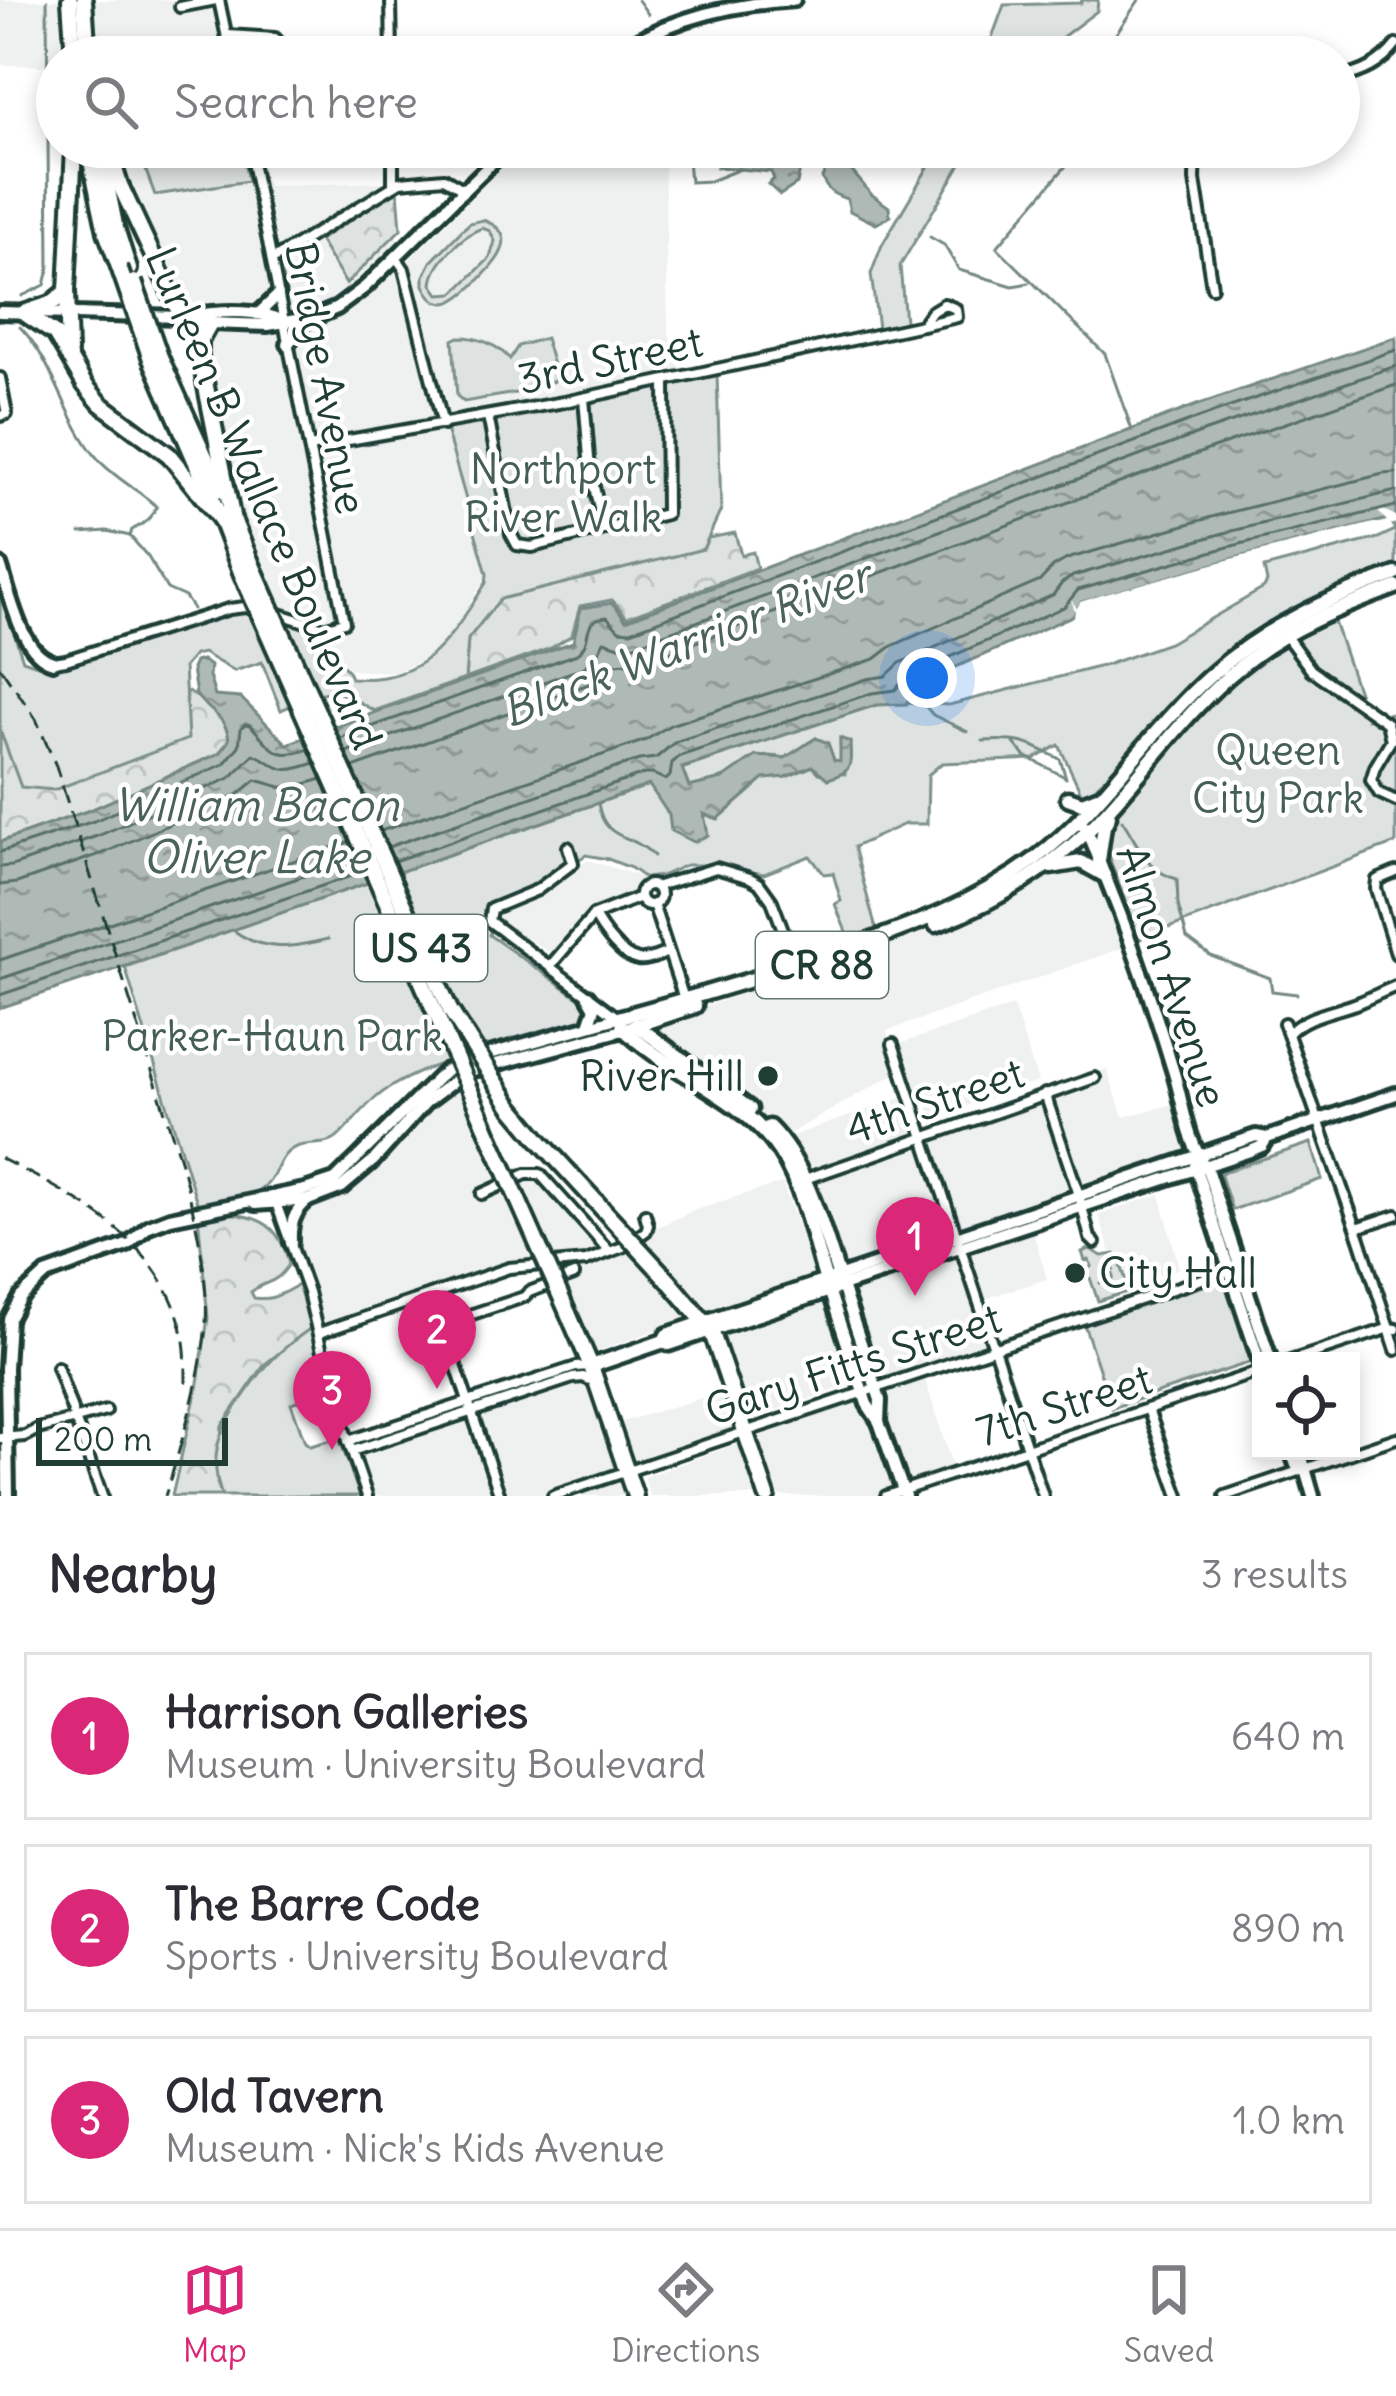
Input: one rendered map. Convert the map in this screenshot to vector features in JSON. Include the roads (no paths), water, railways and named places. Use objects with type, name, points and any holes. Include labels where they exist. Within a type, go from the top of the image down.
[{"type":"highway","points":[[70,0],[73,36]]},
{"type":"highway","points":[[85,0],[87,36]]},
{"type":"highway","points":[[69,355],[73,168]]},
{"type":"highway","name":"Lurleen B Wallace Boulevard","points":[[92,168],[106,232],[156,358],[591,1366]]},
{"type":"highway","name":"Lurleen B Wallace Boulevard","points":[[107,168],[124,268]]},
{"type":"highway","points":[[113,168],[200,357]]},
{"type":"highway","points":[[24,313],[51,304],[67,291]]},
{"type":"highway","points":[[24,313],[55,334],[101,404],[170,455],[227,518]]},
{"type":"highway","points":[[211,323],[200,340],[200,357],[227,518]]},
{"type":"highway","name":"Lurleen B Wallace Boulevard","points":[[247,569],[465,1037],[541,1142],[708,1325]]},
{"type":"highway","name":"US 43","points":[[708,1325],[767,1496]]},
{"type":"highway","name":"US 43","points":[[591,1366],[635,1496]]},
{"type":"main road","points":[[645,36],[732,3],[794,0]]},
{"type":"main road","points":[[181,317],[268,326],[338,308],[487,168]]},
{"type":"main road","points":[[258,314],[278,295]]},
{"type":"main road","points":[[0,312],[181,317],[268,314],[283,321]]},
{"type":"main road","points":[[288,344],[308,318]]},
{"type":"main road","points":[[0,565],[27,641],[37,654],[53,662]]},
{"type":"main road","points":[[1282,629],[1359,587],[1396,574]]},
{"type":"main road","name":"CR 88","points":[[275,1199],[308,1200],[342,1187],[363,1172],[426,1102],[466,1072],[663,1016],[979,908],[1044,868],[1213,691],[1282,629],[1396,587]]},
{"type":"main road","points":[[1044,868],[1081,862],[1102,868],[1110,798],[1082,803],[1068,798]]},
{"type":"main road","points":[[8,1496],[3,1438],[9,1319],[21,1297],[46,1274],[127,1245],[149,1226],[170,1218],[275,1199],[335,1180],[445,1071],[589,1026],[626,1024],[920,924],[1019,870],[1084,825]]},
{"type":"main road","name":"Almon Avenue","points":[[1084,825],[1118,904],[1199,1164],[1267,1352]]},
{"type":"main road","points":[[588,996],[595,1008],[589,1026]]},
{"type":"main road","points":[[657,1040],[654,1024],[663,1016]]},
{"type":"main road","points":[[626,1024],[657,1040],[766,1124],[789,1150],[870,1391],[880,1400],[879,1422],[904,1493]]},
{"type":"main road","points":[[626,1024],[761,1129],[800,1181]]},
{"type":"main road","points":[[591,1366],[1199,1164],[1256,1136],[1267,1138],[1396,1094]]},
{"type":"main road","points":[[291,1244],[294,1215],[308,1200]]},
{"type":"main road","name":"Almon Avenue","points":[[1234,1268],[1257,1352]]},
{"type":"main road","points":[[1294,1460],[1304,1469]]},
{"type":"main road","points":[[1302,1460],[1313,1496]]},
{"type":"street","points":[[180,8],[218,0],[226,35],[242,36]]},
{"type":"street","points":[[391,0],[392,36]]},
{"type":"street","points":[[1360,72],[1379,63],[1396,45]]},
{"type":"street","name":"Bridge Avenue","points":[[53,662],[230,609],[283,614],[324,628],[344,622],[253,168]]},
{"type":"street","points":[[393,168],[393,184]]},
{"type":"street","points":[[1195,168],[1212,287]]},
{"type":"street","points":[[272,260],[393,184],[445,178],[465,190]]},
{"type":"street","points":[[396,257],[404,269],[443,425]]},
{"type":"street","name":"3rd Street","points":[[309,448],[665,382],[922,326]]},
{"type":"street","points":[[0,378],[7,414],[0,416]]},
{"type":"street","points":[[488,416],[511,534],[517,545],[532,547],[666,514],[665,382]]},
{"type":"street","points":[[584,398],[590,470],[604,529]]},
{"type":"street","points":[[1282,629],[1311,670],[1387,723],[1391,740],[1371,780],[1379,793],[1396,802]]},
{"type":"street","points":[[568,847],[573,863],[567,870],[527,896],[490,909],[489,921],[626,1024]]},
{"type":"street","points":[[550,966],[594,915],[640,897],[645,886],[656,887],[716,868],[759,883],[772,901],[797,966]]},
{"type":"street","points":[[1396,872],[1376,884],[1396,954]]},
{"type":"street","points":[[652,904],[659,897],[656,887]]},
{"type":"street","points":[[640,897],[652,904]]},
{"type":"street","points":[[652,904],[685,1001]]},
{"type":"street","points":[[594,915],[605,935],[632,958],[639,961],[668,952]]},
{"type":"street","points":[[1288,1034],[1297,1024],[1396,986]]},
{"type":"street","points":[[1284,1023],[1394,1326],[1396,1350]]},
{"type":"street","points":[[893,1044],[1043,1496]]},
{"type":"street","name":"4th Street","points":[[800,1181],[1095,1078]]},
{"type":"street","points":[[1045,1094],[1095,1243]]},
{"type":"street","points":[[482,1194],[516,1177],[540,1174],[610,1252]]},
{"type":"street","points":[[275,1199],[367,1496]]},
{"type":"street","points":[[320,1333],[508,1268],[573,1264],[610,1252],[646,1231],[645,1214]]},
{"type":"street","points":[[1357,1228],[1396,1214]]},
{"type":"street","name":"Gary Fitts Street","points":[[553,1496],[1234,1268]]},
{"type":"street","points":[[500,1496],[442,1324],[574,1275]]},
{"type":"street","points":[[1317,1352],[1394,1326]]},
{"type":"street","points":[[57,1366],[102,1496]]},
{"type":"street","points":[[350,1446],[471,1413],[591,1366]]},
{"type":"street","name":"7th Street","points":[[886,1496],[1252,1371]]},
{"type":"street","points":[[350,1446],[468,1402],[572,1373],[597,1383]]},
{"type":"street","points":[[1148,1409],[1179,1496]]},
{"type":"street","points":[[3,1438],[25,1436],[106,1411]]},
{"type":"street","points":[[1225,1496],[1396,1438]]},
{"type":"water","points":[[728,168],[800,168],[797,184],[780,195],[768,184],[774,179],[771,172]]},
{"type":"water","points":[[826,168],[851,168],[871,194],[889,207],[890,216],[876,224],[850,211],[847,199],[831,192],[822,178]]},
{"type":"water","name":"William Bacon Oliver Lake","points":[[1396,337],[1396,517],[1081,602],[1074,615],[911,687],[907,704],[876,705],[682,768],[689,787],[722,779],[756,756],[785,758],[816,738],[828,743],[834,760],[840,761],[840,738],[850,742],[850,763],[842,773],[828,779],[812,766],[786,777],[764,779],[718,819],[704,814],[708,835],[694,842],[671,831],[669,815],[649,785],[0,1008],[0,842],[90,810],[220,753],[229,740],[228,732],[196,695],[195,662],[202,660],[210,666],[215,696],[241,698],[287,744],[573,642],[581,608],[613,603],[626,620],[1197,405]]},
{"type":"waterway","points":[[47,0],[47,36]]},
{"type":"waterway","points":[[638,0],[648,14]]},
{"type":"waterway","points":[[1114,36],[1139,0]]},
{"type":"waterway","points":[[22,296],[45,285],[49,269],[48,168]]},
{"type":"waterway","points":[[689,168],[690,182],[710,181],[740,169]]},
{"type":"waterway","points":[[1064,168],[997,247],[1105,354],[1132,430]]},
{"type":"waterway","points":[[930,237],[944,245],[959,270],[1013,286],[1029,283]]},
{"type":"waterway","points":[[20,327],[43,358],[98,459],[157,507],[130,536],[167,589],[185,597],[193,609]]},
{"type":"waterway","points":[[80,533],[107,531],[130,536]]},
{"type":"waterway","points":[[907,702],[926,707],[968,732]]},
{"type":"waterway","points":[[983,741],[1015,741],[1039,749],[1060,759],[1066,778]]},
{"type":"waterway","points":[[1014,743],[1025,756],[1065,777]]},
{"type":"waterway","points":[[598,803],[606,825],[654,856]]},
{"type":"waterway","points":[[1122,820],[1151,864],[1177,879],[1187,938],[1211,956],[1270,978],[1272,991],[1297,994]]},
{"type":"waterway","points":[[233,930],[256,942],[279,946],[328,939]]},
{"type":"waterway","points":[[1113,1264],[1114,1270]]},
{"type":"waterway","points":[[1100,1283],[1113,1280],[1113,1274]]},
{"type":"railway","points":[[0,667],[36,719],[56,766],[196,1223],[205,1285],[204,1343],[165,1496]]},
{"type":"railway","points":[[0,1158],[84,1205],[154,1268],[181,1326],[186,1383]]},
{"type":"place","name":"River Hill","points":[[768,1076]]},
{"type":"place","name":"City Hall","points":[[1075,1273]]},
{"type":"place","name":"Harrison Galleries","points":[[915,1296]]},
{"type":"place","name":"The Barre Code","points":[[437,1389]]},
{"type":"place","name":"Old Tavern","points":[[332,1450]]},
{"type":"park label","name":"Northport River Walk","points":[[563,493]]},
{"type":"park label","name":"Queen City Park","points":[[1278,774]]},
{"type":"park label","name":"Parker-Haun Park","points":[[272,1036]]},
{"type":"water label","name":"Black Warrior River","points":[[686,643]]}]
